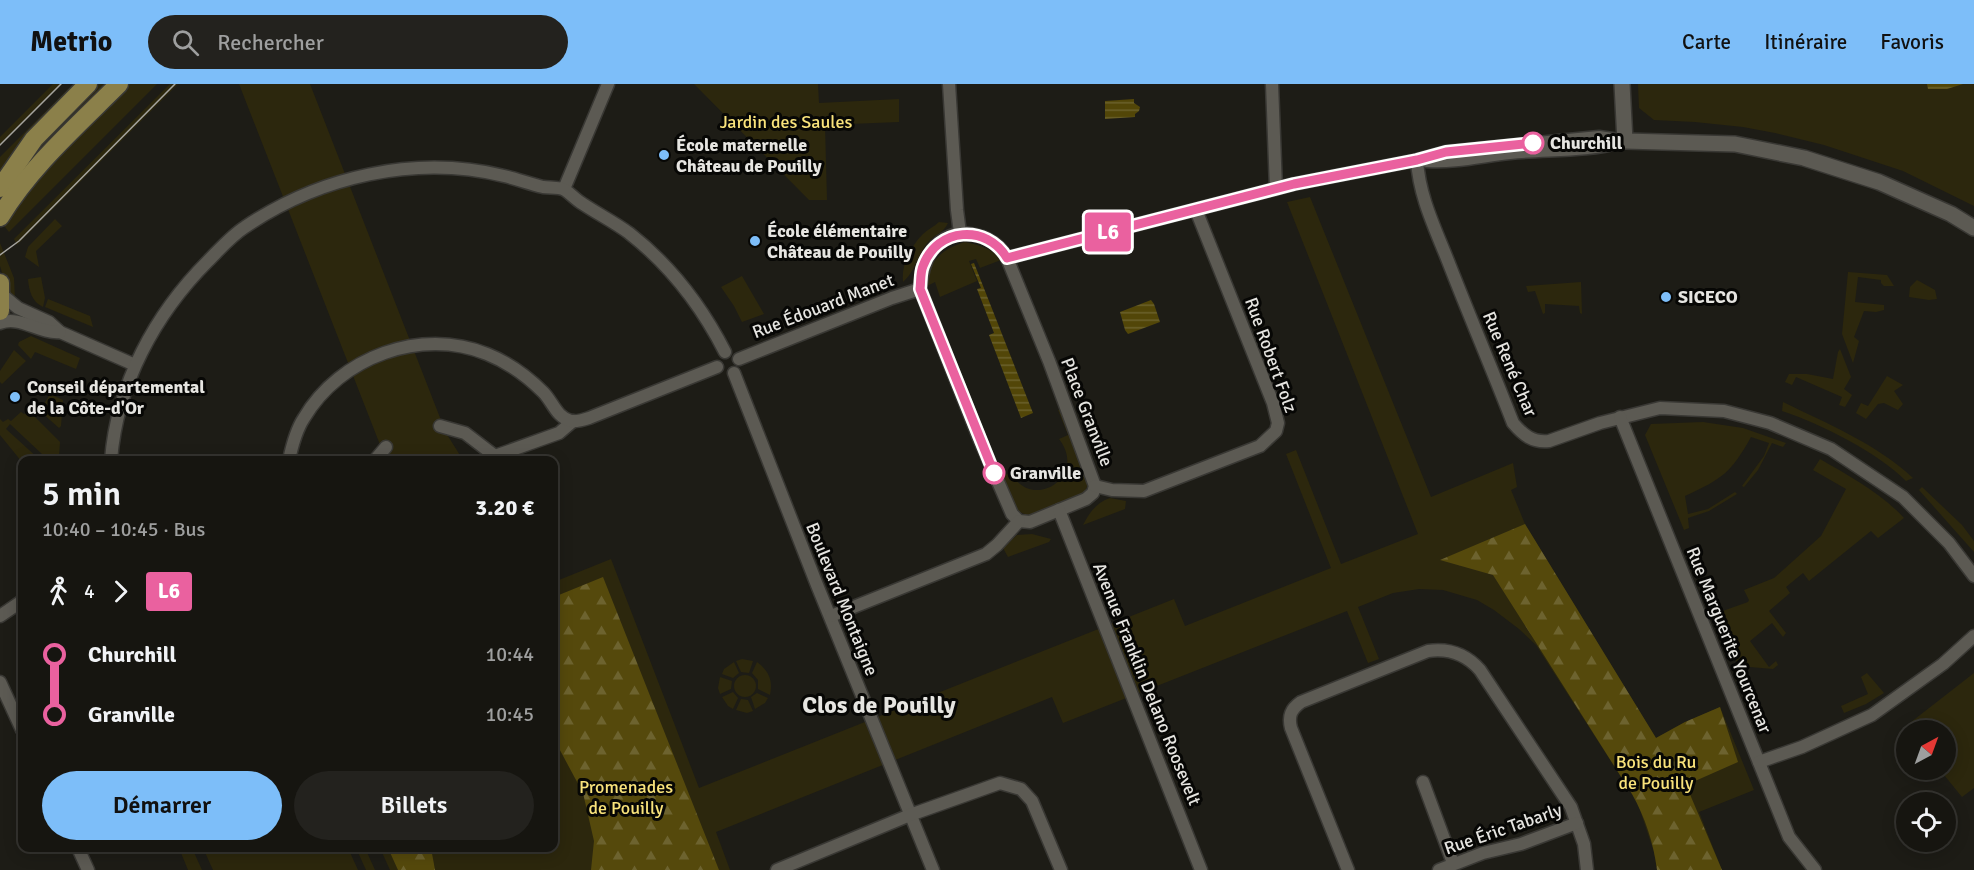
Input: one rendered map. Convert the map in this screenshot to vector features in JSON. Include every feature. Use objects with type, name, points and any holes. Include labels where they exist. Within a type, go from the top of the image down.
[{"type":"main road","points":[[0,188],[34,139],[88,84]]},
{"type":"main road","points":[[0,217],[32,172],[119,84]]},
{"type":"street","points":[[564,189],[608,84]]},
{"type":"street","points":[[831,616],[986,554],[1019,521],[1012,514],[979,438],[920,289],[922,267],[929,254],[941,242],[960,233],[949,84]]},
{"type":"street","points":[[1272,84],[1276,189]]},
{"type":"street","points":[[1623,84],[1625,141]]},
{"type":"street","points":[[1007,258],[1305,181],[1417,160],[1449,162],[1510,153],[1602,147],[1625,141],[1735,144],[1804,158],[1879,182],[1951,214],[1974,228]]},
{"type":"street","name":"Rue René Char","points":[[1417,160],[1418,177],[1424,200],[1513,423],[1519,430],[1533,440],[1549,441],[1620,417],[1660,408],[1724,411],[1770,423],[1831,449],[1903,497],[1949,543],[1974,576]]},
{"type":"street","points":[[112,456],[121,409],[135,365],[175,297],[243,228],[295,198],[363,175],[405,169],[462,169],[491,173],[542,187],[564,189],[584,205],[627,232],[673,273],[692,296],[725,352]]},
{"type":"street","name":"Rue Robert Folz","points":[[1095,486],[1112,490],[1144,491],[1260,446],[1275,431],[1278,423],[1273,404],[1196,210]]},
{"type":"street","name":"Place Granville","points":[[960,233],[972,234],[993,242],[1001,248],[1007,258],[1049,361],[1095,486],[1093,493],[1086,499],[1029,522],[1019,521]]},
{"type":"street","name":"Rue Édouard Manet","points":[[739,359],[920,289]]},
{"type":"street","points":[[0,296],[18,308],[49,322],[60,332],[135,365]]},
{"type":"street","points":[[0,322],[14,321],[48,333],[60,332]]},
{"type":"street","points":[[289,456],[304,417],[335,381],[357,365],[378,354],[410,346],[440,344],[487,354],[526,378],[545,394],[562,416],[573,421]]},
{"type":"street","points":[[725,352],[733,352],[739,359],[740,367],[734,373],[723,373],[717,367],[718,356],[725,352]]},
{"type":"street","points":[[440,426],[465,433],[495,456],[560,433],[573,421],[589,418],[717,367]]},
{"type":"street","name":"Boulevard Montaigne","points":[[734,373],[933,870]]},
{"type":"street","name":"Rue Marguerite Yourcenar","points":[[1620,417],[1789,837],[1815,870]]},
{"type":"street","points":[[378,456],[386,447]]},
{"type":"street","name":"Avenue Franklin Delano Roosevelt","points":[[1059,510],[1202,870]]},
{"type":"street","points":[[0,616],[18,604]]},
{"type":"street","points":[[1759,762],[1802,747],[1872,715],[1942,664],[1974,636]]},
{"type":"street","points":[[1348,870],[1291,728],[1290,712],[1301,702],[1428,651],[1449,650],[1476,664],[1571,807],[1584,844],[1587,870]]},
{"type":"street","points":[[0,682],[18,721]]},
{"type":"street","points":[[1423,782],[1454,863]]},
{"type":"street","points":[[777,870],[910,815],[993,784],[1005,783],[1027,794],[1036,807],[1061,870]]},
{"type":"street","name":"Rue Éric Tabarly","points":[[1439,870],[1483,853],[1521,844],[1577,823]]},
{"type":"street","points":[[80,852],[88,870]]},
{"type":"green space","points":[[53,84],[62,84],[0,146],[0,137]]},
{"type":"green space","points":[[73,84],[82,84],[0,178],[0,157]]},
{"type":"green space","points":[[99,84],[109,84],[0,208],[0,193],[19,164]]},
{"type":"green space","points":[[126,84],[157,84],[9,232],[1,222],[14,202]]},
{"type":"green space","points":[[170,84],[178,84],[17,245],[14,239]]},
{"type":"green space","points":[[239,84],[310,84],[446,433],[460,456],[384,456]]},
{"type":"green space","name":"Jardin des Saules","points":[[694,84],[818,84],[819,103],[899,99],[899,122],[825,125],[827,200],[809,200]]},
{"type":"green space","points":[[1638,84],[1974,84],[1974,206],[1903,171],[1824,145],[1743,127],[1654,120],[1639,108]]},
{"type":"green space","name":"Promenades de Pouilly","points":[[1310,197],[1431,497],[1513,463],[1517,487],[1511,490],[1525,524],[1656,738],[1720,707],[1754,790],[1699,812],[1722,870],[1657,870],[1654,852],[1638,804],[1536,645],[1519,629],[1477,600],[1443,590],[1419,589],[1393,593],[1358,607],[1379,659],[1368,663],[1347,611],[1063,723],[1052,697],[716,832],[730,870],[390,870],[382,852],[558,852],[558,580],[611,559],[699,788],[1174,599],[1185,626],[1331,568],[1286,454],[1296,450],[1341,564],[1418,534],[1287,202]]},
{"type":"green space","points":[[55,219],[62,226],[36,251],[39,267],[25,257],[28,247]]},
{"type":"green space","points":[[939,222],[948,223],[926,245],[903,282],[905,262],[911,250],[923,234]]},
{"type":"green space","points":[[965,242],[989,250],[1001,260],[980,268],[976,259],[969,261],[977,281],[940,297],[935,282],[927,286],[933,263],[943,252]]},
{"type":"green space","points":[[0,243],[14,278],[15,300],[9,296],[0,266]]},
{"type":"green space","points":[[1848,272],[1887,275],[1894,286],[1884,286],[1881,280],[1858,277],[1855,302],[1884,305],[1884,310],[1864,311],[1854,337],[1859,341],[1853,363],[1842,334]]},
{"type":"green space","points":[[742,276],[764,314],[742,322],[721,287]]},
{"type":"green space","points":[[41,277],[45,298],[43,307],[32,296],[28,279]]},
{"type":"green space","points":[[1917,280],[1935,290],[1937,299],[1909,297],[1910,287]]},
{"type":"green space","points":[[1581,282],[1582,314],[1579,306],[1545,304],[1543,314],[1535,291],[1528,292],[1526,286]]},
{"type":"green space","points":[[48,299],[90,316],[93,327],[45,307]]},
{"type":"green space","points":[[31,336],[80,358],[76,369],[35,352],[31,359],[18,345],[19,342]]},
{"type":"green space","points":[[1840,349],[1851,377],[1844,389],[1852,395],[1845,407],[1839,405],[1842,397],[1796,377],[1792,385],[1785,382],[1789,374],[1807,374],[1833,379]]},
{"type":"green space","points":[[14,350],[26,361],[2,384],[0,371]]},
{"type":"green space","points":[[1887,376],[1903,385],[1894,391],[1903,404],[1898,410],[1884,403],[1878,404],[1866,419],[1856,413],[1861,403],[1868,406]]},
{"type":"green space","points":[[50,394],[63,400],[59,428],[40,411]]},
{"type":"green space","points":[[1783,402],[1867,444],[1913,478],[1906,481],[1880,460],[1848,440],[1782,411]]},
{"type":"green space","points":[[1063,409],[1089,482],[1080,496],[1030,515],[1024,514],[1014,506],[1001,477],[1011,472],[1020,484],[1031,489],[1042,489],[1053,485],[1062,477],[1067,466],[1066,453],[1059,439],[1068,435],[1058,410]]},
{"type":"green space","points":[[28,410],[60,442],[59,456],[42,454],[10,424],[6,429],[36,456],[18,457],[0,435],[0,419],[3,422],[8,419],[11,421],[21,412],[27,413]]},
{"type":"green space","points":[[1703,422],[1743,428],[1786,443],[1783,447],[1772,443],[1758,470],[1744,487],[1742,486],[1764,456],[1769,443],[1751,437],[1724,474],[1685,496],[1688,514],[1708,509],[1735,492],[1737,494],[1709,511],[1688,518],[1689,528],[1684,530],[1645,435],[1651,424]]},
{"type":"green space","points":[[1820,459],[1875,492],[1904,518],[1878,538],[1871,531],[1809,581],[1803,573],[1786,587],[1790,593],[1769,611],[1786,633],[1783,637],[1772,623],[1750,641],[1769,667],[1776,661],[1778,665],[1773,669],[1750,667],[1740,670],[1717,613],[1748,602],[1744,590],[1774,578],[1821,536],[1846,489],[1813,470]]},
{"type":"green space","points":[[1922,487],[1962,525],[1974,541],[1974,552],[1919,490]]},
{"type":"green space","points":[[1110,498],[1126,501],[1125,509],[1083,525],[1094,508]]},
{"type":"green space","name":"Bois du Ru de Pouilly","points":[[1525,524],[1656,738],[1720,707],[1738,762],[1686,785],[1722,870],[1657,870],[1648,831],[1632,794],[1493,575],[1440,560]]},
{"type":"green space","points":[[1032,534],[1051,539],[1049,542],[1008,557],[1003,548],[1017,535]]},
{"type":"green space","points":[[603,577],[719,870],[591,870],[594,841],[583,793],[558,746],[558,595]]},
{"type":"green space","points":[[742,659],[753,661],[749,673],[741,672],[736,661]]},
{"type":"green space","points":[[734,662],[739,673],[733,678],[722,674],[724,669]]},
{"type":"green space","points":[[757,662],[769,676],[770,695],[758,689],[758,680],[752,673]]},
{"type":"green space","points":[[1867,673],[1884,693],[1844,713],[1841,706],[1868,694],[1861,677]]},
{"type":"green space","points":[[1974,673],[1974,788],[1962,797],[1948,780],[1956,780],[1956,720],[1914,720]]},
{"type":"green space","points":[[745,675],[753,678],[756,686],[753,694],[745,697],[737,694],[734,686],[737,678]]},
{"type":"green space","points":[[720,677],[732,681],[731,689],[720,694],[718,688]]},
{"type":"green space","points":[[733,692],[738,698],[733,709],[722,697]]},
{"type":"green space","points":[[757,693],[768,698],[765,703],[755,709],[751,697]]},
{"type":"green space","points":[[741,699],[748,700],[753,711],[747,713],[736,710]]},
{"type":"green space","points":[[181,852],[194,852],[202,870],[188,870]]},
{"type":"green space","points":[[205,852],[350,852],[358,870],[213,870]]},
{"type":"green space","points":[[358,852],[367,852],[375,870],[366,870]]},
{"type":"green space","points":[[390,852],[432,852],[435,870],[398,870]]},
{"type":"shaded area","points":[[1927,84],[1963,84],[1947,89],[1928,89]]},
{"type":"shaded area","points":[[1134,99],[1134,103],[1140,107],[1135,117],[1105,119],[1105,101]]},
{"type":"shaded area","points":[[974,263],[1033,413],[1021,418],[989,335],[994,333],[977,289],[981,288],[971,264]]},
{"type":"shaded area","points":[[1151,300],[1160,322],[1128,334],[1120,312]]},
{"type":"tram line","points":[[0,145],[61,84]]},
{"type":"tram line","points":[[0,255],[19,241],[175,84]]},
{"type":"bus line","name":"L6","points":[[994,473],[920,289],[922,267],[929,254],[950,236],[960,233],[982,236],[1001,248],[1007,258],[1294,184],[1417,160],[1446,152],[1533,143]]},
{"type":"place","name":"Churchill","points":[[1533,143]]},
{"type":"place","name":"École maternelle Château de Pouilly","points":[[664,155]]},
{"type":"place","name":"École élémentaire Château de Pouilly","points":[[755,241]]},
{"type":"place","name":"SICECO","points":[[1666,297]]},
{"type":"place","name":"Conseil départemental de la Côte-d'Or","points":[[15,397]]},
{"type":"place","name":"Granville","points":[[994,473]]},
{"type":"district","name":"Clos de Pouilly","points":[[879,705]]}]
